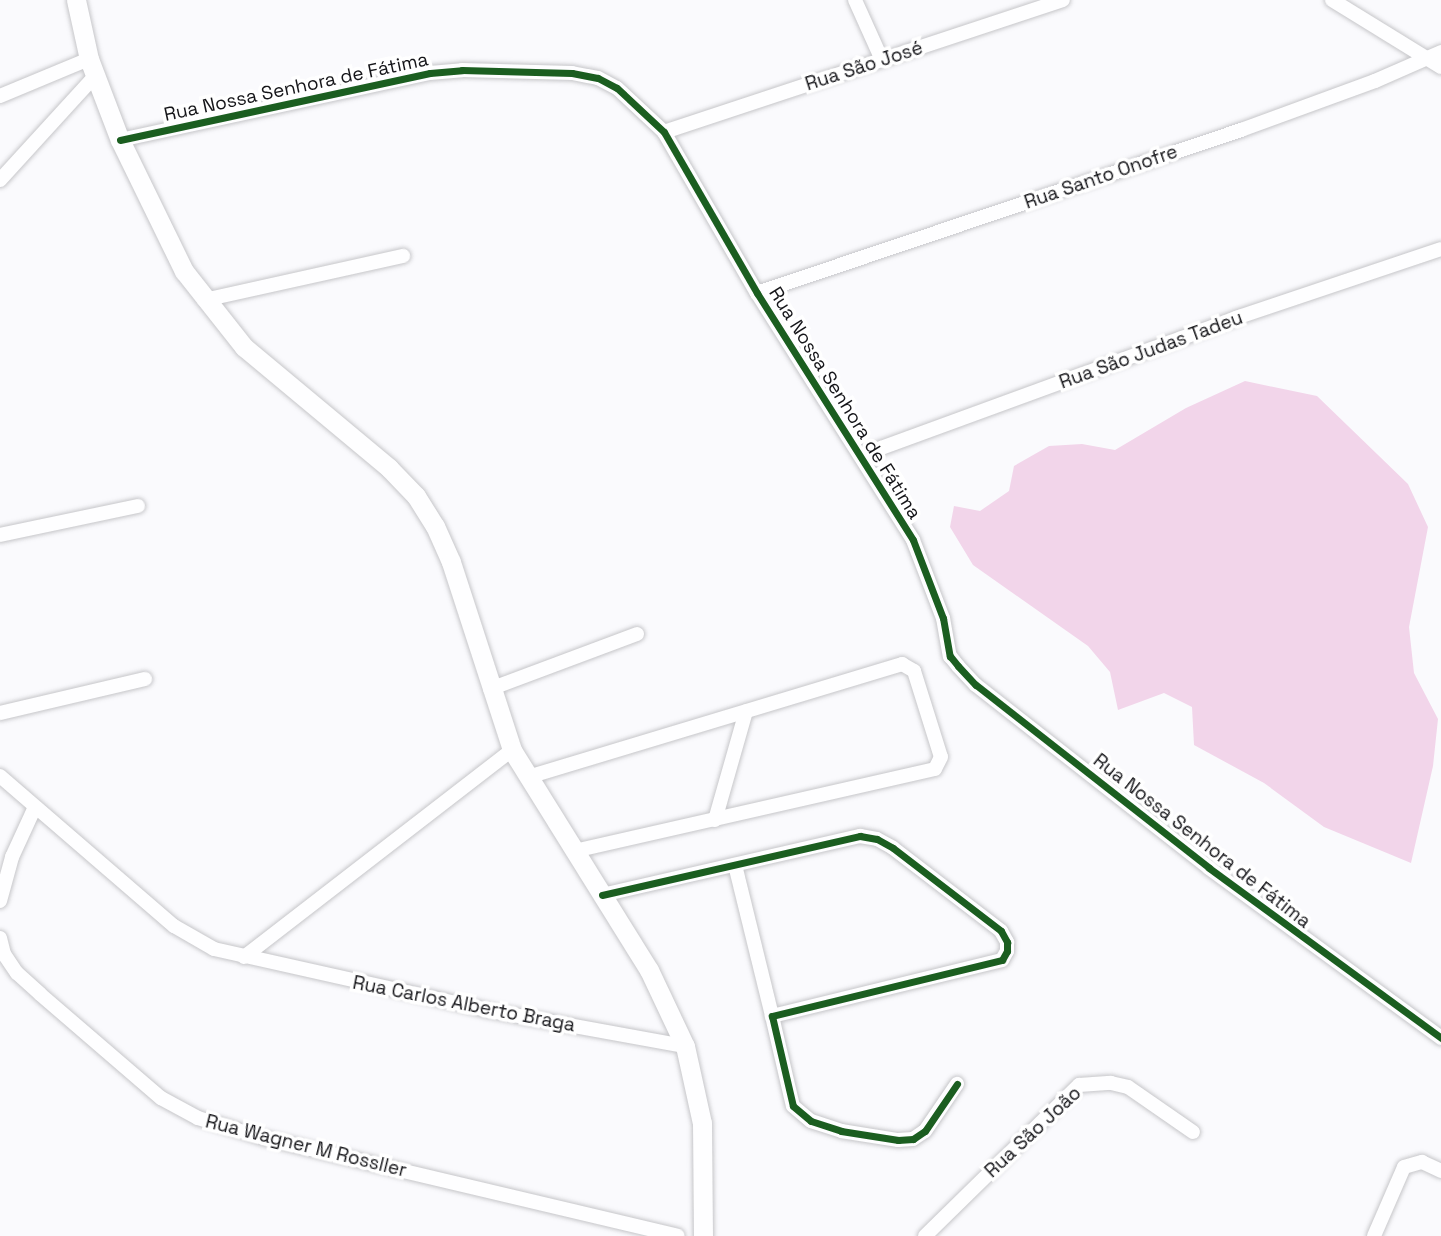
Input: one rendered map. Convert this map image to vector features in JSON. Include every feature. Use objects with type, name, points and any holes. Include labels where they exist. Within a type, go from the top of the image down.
[{"type":"main road","points":[[76,0],[92,68],[120,140],[172,253],[204,299],[244,347],[389,468],[416,496],[435,526],[451,562],[512,750],[649,970],[685,1046],[702,1123],[703,1236]]},
{"type":"street","points":[[855,0],[882,60]]},
{"type":"street","name":"Rua São José","points":[[664,132],[1063,0]]},
{"type":"street","points":[[1332,0],[1437,59]]},
{"type":"street","name":"Rua Santo Onofre","points":[[757,293],[1241,130],[1437,59]]},
{"type":"street","points":[[0,96],[92,68]]},
{"type":"street","points":[[0,180],[92,68]]},
{"type":"street","name":"Rua Nossa Senhora de Fátima","points":[[120,140],[383,82],[462,70],[572,73],[598,78],[617,88],[664,132],[757,293],[862,455],[913,540],[943,618],[950,656],[976,685],[1209,868],[1441,1038]]},
{"type":"street","name":"Rua São Judas Tadeu","points":[[862,455],[1236,318],[1441,248]]},
{"type":"street","points":[[204,299],[402,256]]},
{"type":"street","points":[[0,535],[138,506]]},
{"type":"street","points":[[490,689],[637,634]]},
{"type":"street","points":[[528,777],[902,664],[914,671],[941,761],[936,769],[575,851]]},
{"type":"street","points":[[0,713],[145,679]]},
{"type":"street","points":[[715,820],[746,711]]},
{"type":"street","points":[[244,957],[512,750]]},
{"type":"street","name":"Rua Carlos Alberto Braga","points":[[0,776],[174,926],[214,949],[485,1010],[685,1046]]},
{"type":"street","points":[[0,901],[12,857],[34,807]]},
{"type":"street","points":[[603,895],[860,836],[877,839],[893,848],[1001,931],[1007,942],[1007,951],[1002,960],[772,1016]]},
{"type":"street","points":[[735,865],[793,1106],[811,1121],[841,1131],[898,1140],[913,1139],[925,1131],[957,1084]]},
{"type":"street","name":"Rua Wagner M Rossller","points":[[0,939],[5,954],[17,973],[40,994],[161,1098],[198,1118],[264,1138],[678,1236]]},
{"type":"street","name":"Rua São João","points":[[925,1236],[1079,1085],[1104,1083],[1128,1087],[1193,1132]]},
{"type":"street","points":[[1374,1236],[1404,1167],[1422,1162],[1441,1171]]},
{"type":"shaded area","points":[[1245,381],[1317,396],[1408,484],[1428,527],[1409,627],[1414,673],[1438,719],[1433,766],[1411,863],[1324,827],[1264,783],[1194,745],[1192,707],[1164,693],[1118,710],[1110,672],[1088,646],[973,565],[950,527],[954,506],[980,511],[1009,491],[1014,466],[1049,446],[1082,444],[1115,450],[1186,408]]},
{"type":"cycle path","points":[[120,140],[430,73],[462,70],[572,73],[598,78],[617,88],[664,132],[757,293],[913,540],[943,618],[950,656],[958,666],[976,685],[1209,868],[1441,1038]]},
{"type":"cycle path","points":[[602,895],[860,836],[877,839],[893,848],[1001,931],[1007,942],[1007,951],[1002,960],[772,1016],[793,1106],[811,1121],[841,1131],[898,1140],[913,1139],[925,1131],[957,1084]]}]
